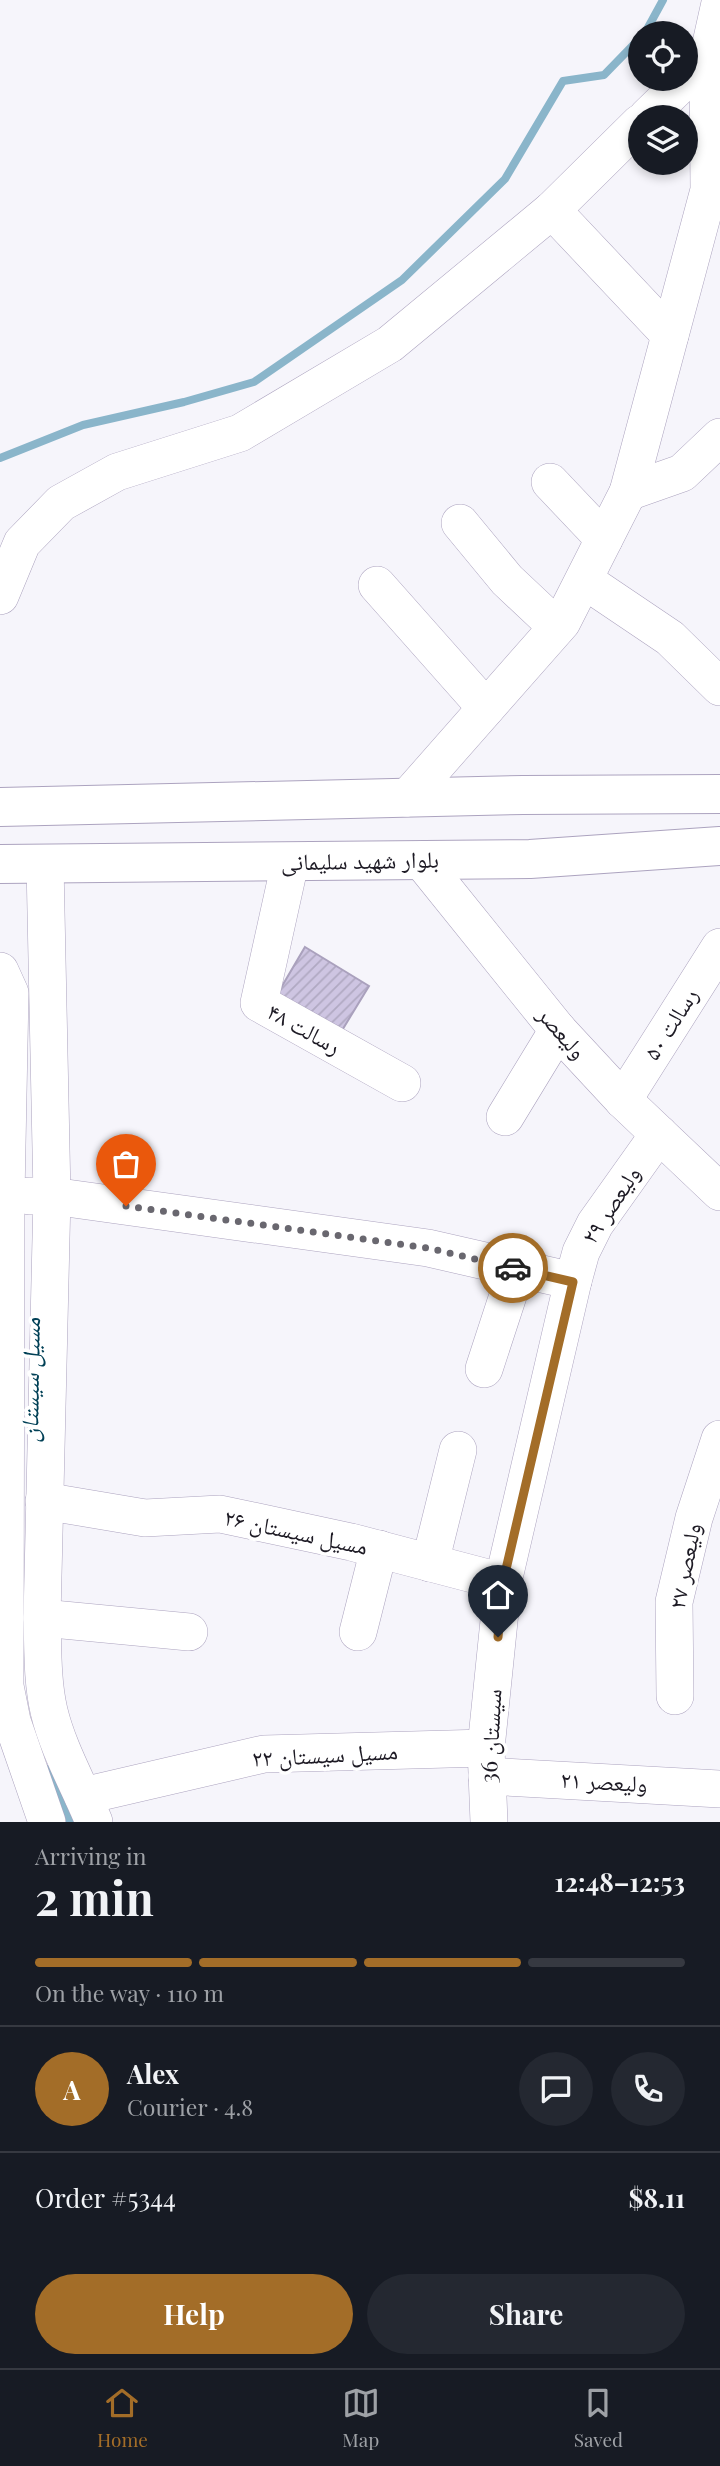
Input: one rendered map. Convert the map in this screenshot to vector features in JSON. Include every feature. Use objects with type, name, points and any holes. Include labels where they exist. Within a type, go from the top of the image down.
[{"type":"main road","points":[[0,807],[717,794],[717,846]]},
{"type":"main road","name":"بلوار شهید سلیمانی","points":[[0,864],[530,859],[717,846]]},
{"type":"street","points":[[698,59],[720,3]]},
{"type":"street","points":[[659,105],[674,91]]},
{"type":"street","points":[[407,798],[562,622],[628,492],[709,190],[696,91]]},
{"type":"street","points":[[0,596],[22,543],[61,503],[117,472],[240,433],[390,344],[552,210],[628,135]]},
{"type":"street","points":[[552,210],[670,335]]},
{"type":"street","points":[[628,492],[682,473],[720,437]]},
{"type":"street","points":[[550,482],[604,539]]},
{"type":"street","points":[[460,523],[507,580],[557,627]]},
{"type":"street","points":[[584,580],[670,638],[720,687]]},
{"type":"street","points":[[377,584],[486,708]]},
{"type":"street","name":"ولیعصر","points":[[421,860],[558,1030],[623,1100],[720,1192]]},
{"type":"street","name":"رسالت ۴۸","points":[[290,863],[259,1003],[402,1083]]},
{"type":"street","points":[[45,864],[52,1196],[44,1501],[43,1670],[49,1710],[61,1748],[89,1809]]},
{"type":"street","name":"رسالت ۵۰","points":[[623,1100],[720,947]]},
{"type":"street","points":[[0,971],[10,993],[4,1116],[6,1196],[3,1686],[12,1721],[47,1822]]},
{"type":"street","points":[[505,1117],[558,1030]]},
{"type":"street","name":"ولیعصر ۲۹","points":[[573,1282],[581,1252],[595,1224],[659,1134]]},
{"type":"street","points":[[6,1196],[52,1196],[428,1248],[573,1282]]},
{"type":"street","points":[[484,1369],[517,1268]]},
{"type":"street","name":"سیستان 36","points":[[489,1822],[487,1762],[503,1582],[573,1282]]},
{"type":"street","name":"ولیعصر ۲۷","points":[[675,1696],[674,1602],[694,1518],[720,1439]]},
{"type":"street","points":[[430,1563],[458,1450]]},
{"type":"street","name":"مسیل سیستان ۲۶","points":[[44,1501],[145,1518],[220,1514],[379,1549],[503,1582]]},
{"type":"street","points":[[358,1632],[379,1549]]},
{"type":"street","points":[[42,1618],[189,1632]]},
{"type":"street","name":"مسیل سیستان ۲۲","points":[[89,1809],[264,1754],[487,1762]]},
{"type":"street","name":"ولیعصر ۲۱","points":[[487,1762],[720,1788]]},
{"type":"building","points":[[305,947],[369,986],[341,1032],[278,993]]},
{"type":"waterway","points":[[652,21],[663,0]]},
{"type":"waterway","points":[[0,458],[83,425],[184,402],[254,382],[402,280],[505,179],[563,81],[604,75],[628,50]]},
{"type":"waterway","name":"مسیل سیستان","points":[[56,1776],[74,1822]]},
{"type":"way so far","points":[[126,1206],[428,1248],[513,1268]]},
{"type":"route","points":[[498,1637],[503,1582],[573,1282],[513,1268]]}]
